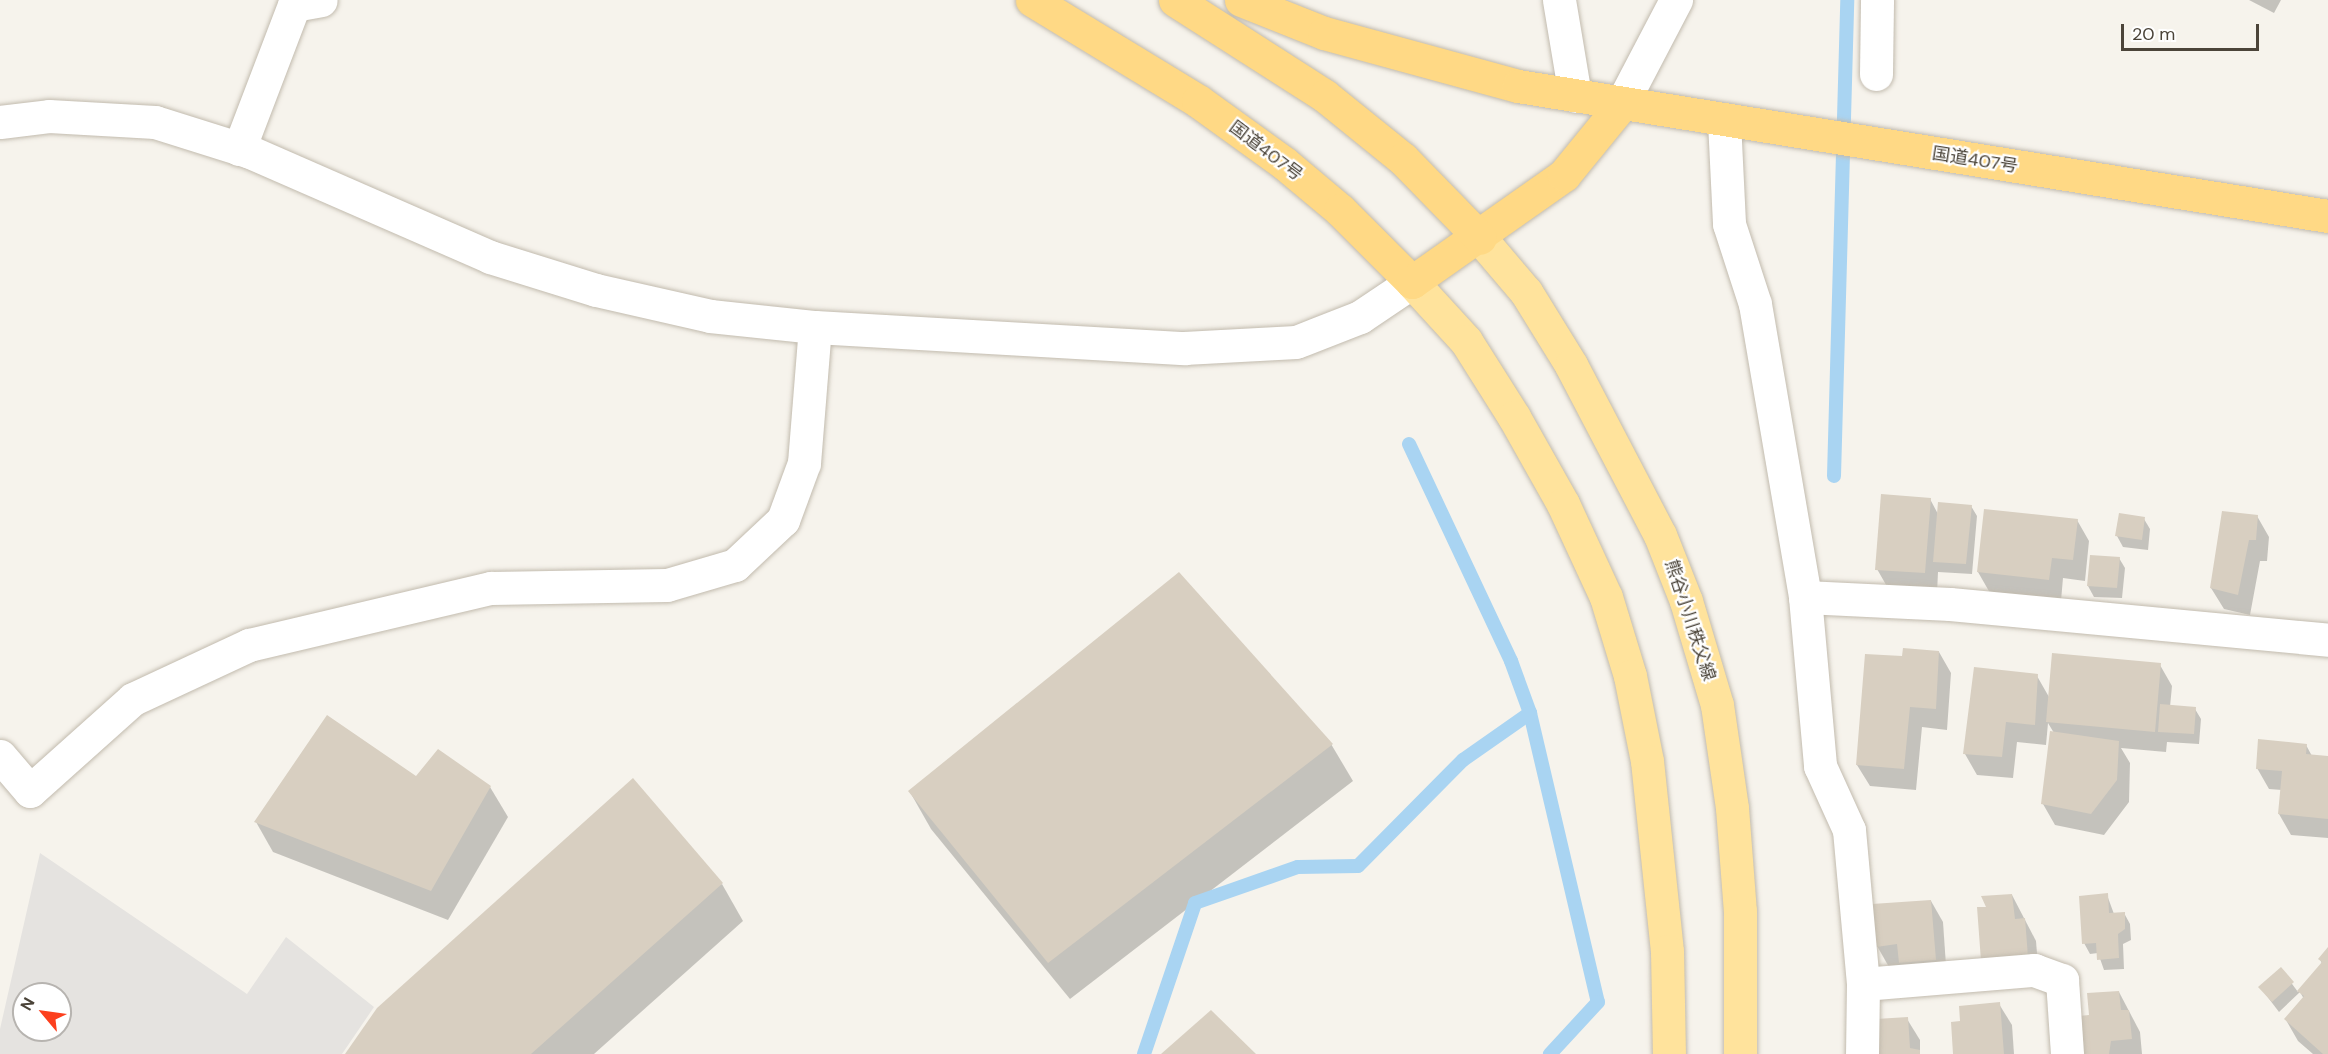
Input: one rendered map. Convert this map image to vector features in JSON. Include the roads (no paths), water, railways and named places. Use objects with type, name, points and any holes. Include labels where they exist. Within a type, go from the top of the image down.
[{"type":"highway","name":"国道407号","points":[[1032,0],[1198,101],[1284,162],[1340,210],[1412,282]]},
{"type":"highway","points":[[1175,0],[1325,96],[1403,159],[1480,238]]},
{"type":"highway","name":"国道407号","points":[[1240,0],[1324,33],[1414,59],[1575,96],[2328,216]]},
{"type":"highway","points":[[1412,282],[1480,238],[1564,175],[1621,105]]},
{"type":"main road","name":"熊谷小川秩父線","points":[[1480,238],[1526,292],[1571,365],[1660,535],[1686,601],[1717,705],[1732,808],[1740,911],[1740,1054]]},
{"type":"main road","points":[[1412,282],[1466,341],[1514,417],[1563,504],[1606,597],[1630,676],[1647,761],[1667,951],[1669,1054]]},
{"type":"street","points":[[239,149],[294,5],[321,0]]},
{"type":"street","points":[[1559,0],[1575,96]]},
{"type":"street","points":[[1621,105],[1676,0]]},
{"type":"street","points":[[1876,74],[1877,0]]},
{"type":"street","points":[[0,122],[49,116],[155,122],[239,149],[511,264],[596,290],[710,316],[815,327],[1184,348],[1296,342],[1360,317],[1412,282]]},
{"type":"street","points":[[1724,121],[1729,224],[1755,304],[1805,597],[1820,766],[1850,830],[1863,984],[1862,1054]]},
{"type":"street","points":[[0,756],[30,791],[133,699],[249,645],[491,588],[667,585],[735,565],[783,520],[804,462],[815,327]]},
{"type":"street","points":[[1805,597],[1950,604],[2328,640]]},
{"type":"street","points":[[1863,984],[2034,970],[2062,980],[2067,1054]]},
{"type":"waterway","points":[[1834,476],[1847,0]]},
{"type":"waterway","points":[[1409,444],[1511,661],[1530,713],[1598,1002],[1550,1054]]},
{"type":"waterway","points":[[1144,1054],[1195,903],[1298,867],[1358,866],[1463,760],[1530,713]]}]
